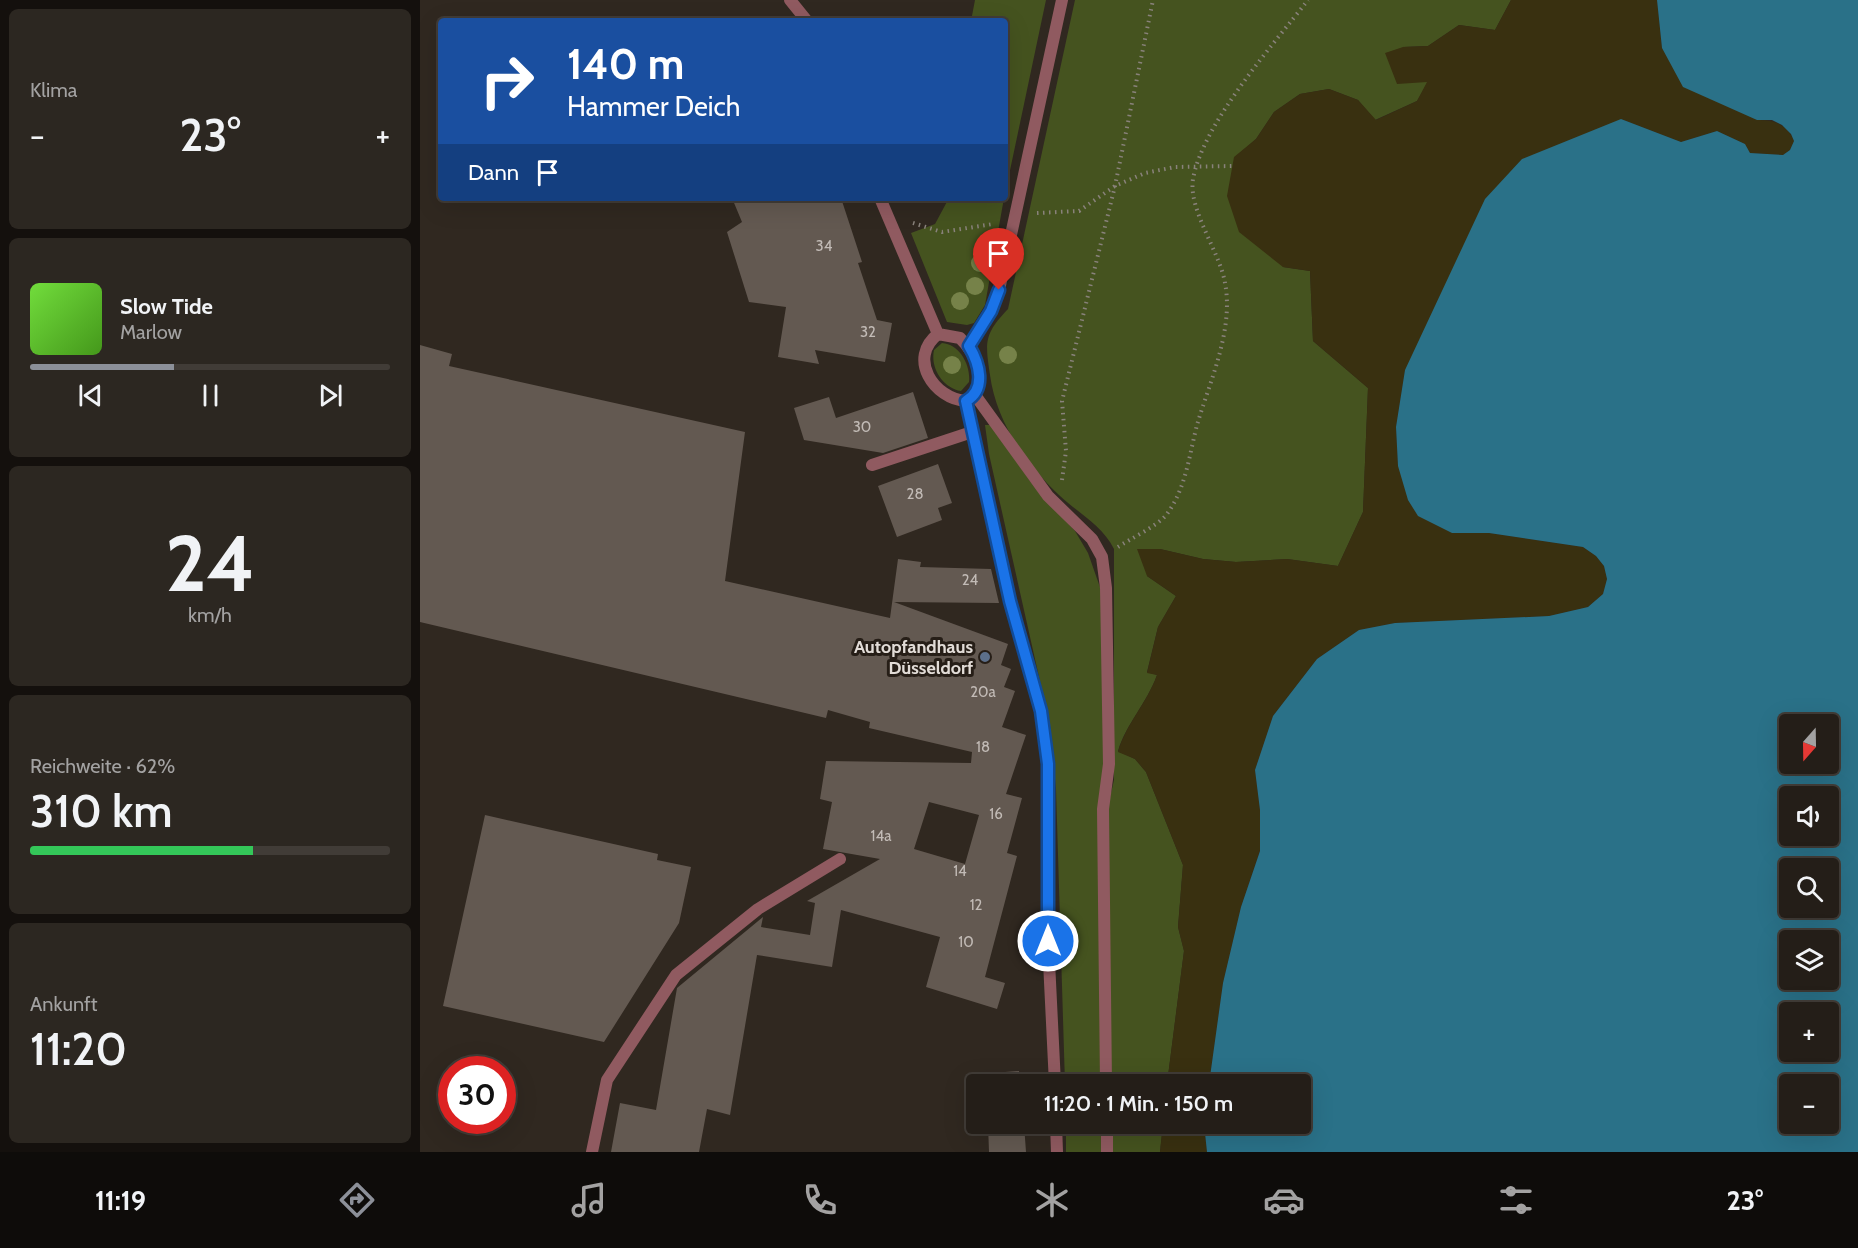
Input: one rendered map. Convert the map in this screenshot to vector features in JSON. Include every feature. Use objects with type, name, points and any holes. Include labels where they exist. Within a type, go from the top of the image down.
[{"type":"street","points":[[790,0],[805,18]]},
{"type":"street","points":[[969,346],[991,311],[999,290],[1062,0]]},
{"type":"street","points":[[881,201],[938,334]]},
{"type":"street","points":[[938,334],[928,344],[925,352],[925,370],[944,394],[953,399],[971,398]]},
{"type":"street","points":[[938,334],[960,338],[969,346],[979,371],[971,398],[972,432],[1010,601],[1041,711],[1048,764],[1048,941],[1055,1074]]},
{"type":"street","points":[[971,398],[1056,504],[1092,539],[1102,557],[1106,588],[1109,764],[1103,809],[1106,1074]]},
{"type":"street","points":[[872,465],[972,432]]},
{"type":"street","points":[[592,1152],[607,1080],[676,975],[758,909],[840,859]]},
{"type":"street","points":[[1056,1134],[1057,1151]]},
{"type":"street","points":[[1107,1134],[1107,1152]]},
{"type":"path","points":[[1056,504],[1066,452],[1062,401],[1115,186],[1153,0]]},
{"type":"path","points":[[1102,557],[1165,517],[1176,500],[1186,474],[1224,330],[1227,309],[1225,282],[1196,202],[1193,182],[1197,166],[1208,141],[1243,82],[1308,0]]},
{"type":"path","points":[[889,220],[909,222],[942,232],[1015,220],[1031,212],[1042,214],[1079,211],[1115,186],[1145,173],[1197,166],[1232,166]]},
{"type":"green space","points":[[975,0],[1046,0],[1008,180],[1008,18],[972,18]]},
{"type":"green space","points":[[1075,0],[1511,0],[1495,30],[1459,25],[1428,46],[1403,47],[1428,82],[1417,101],[1375,120],[1358,100],[1329,89],[1300,94],[1274,112],[1256,139],[1234,158],[1283,267],[1310,271],[1313,341],[1368,388],[1363,512],[1338,566],[1287,559],[1236,562],[1203,559],[1160,549],[1147,576],[1176,596],[1158,627],[1147,672],[1157,675],[1118,751],[1135,759],[1146,772],[1183,865],[1178,927],[1184,951],[1168,1074],[1111,1074],[1108,806],[1114,780],[1114,549],[1096,526],[1047,483],[1024,455],[1006,425],[993,392],[987,346],[990,332],[1008,309]]},
{"type":"green space","points":[[947,201],[1003,201],[985,305],[974,323],[967,325],[947,322],[911,233],[935,224]]},
{"type":"green space","points":[[942,343],[954,347],[966,363],[969,382],[961,391],[943,381],[936,370],[934,350]]},
{"type":"green space","points":[[985,425],[991,425],[1030,481],[1075,531],[1088,553],[1102,593],[1104,625],[1102,1074],[1065,1074],[1056,789],[1050,726],[989,454]]},
{"type":"green space","points":[[1066,1134],[1102,1134],[1103,1152],[1066,1152]]},
{"type":"green space","points":[[1111,1134],[1162,1134],[1160,1152],[1112,1152]]},
{"type":"sand","points":[[1511,0],[1657,0],[1662,48],[1757,120],[1774,122],[1784,127],[1794,141],[1790,150],[1783,155],[1750,153],[1745,144],[1717,131],[1681,142],[1621,119],[1405,370],[1396,427],[1398,466],[1452,533],[1489,533],[1583,547],[1596,556],[1604,566],[1607,579],[1603,594],[1588,607],[1549,616],[1395,623],[1359,630],[1317,659],[1273,716],[1255,770],[1260,810],[1260,850],[1241,907],[1223,983],[1210,1074],[1168,1074],[1184,951],[1178,927],[1183,865],[1146,772],[1135,759],[1118,752],[1126,732],[1157,675],[1147,673],[1158,627],[1176,596],[1147,576],[1137,549],[1160,549],[1203,559],[1236,562],[1287,559],[1338,566],[1363,512],[1368,388],[1313,341],[1310,271],[1283,267],[1239,232],[1227,196],[1234,157],[1256,139],[1274,112],[1300,94],[1329,89],[1358,100],[1376,120],[1417,101],[1427,82],[1397,84],[1385,53],[1403,47],[1428,46],[1459,25],[1495,30]]},
{"type":"sand","points":[[1162,1134],[1205,1134],[1207,1152],[1160,1152]]},
{"type":"water","points":[[1657,0],[1858,0],[1858,1152],[1207,1152],[1205,1134],[1311,1134],[1311,1074],[1210,1074],[1223,983],[1241,907],[1260,851],[1260,810],[1255,770],[1273,716],[1317,659],[1359,630],[1395,623],[1549,616],[1588,607],[1603,594],[1607,579],[1604,566],[1596,556],[1583,547],[1489,533],[1452,533],[1418,516],[1408,500],[1398,466],[1396,427],[1405,370],[1485,199],[1522,159],[1621,119],[1681,142],[1717,131],[1745,144],[1750,153],[1783,155],[1790,150],[1794,141],[1782,125],[1772,120],[1757,120],[1683,87],[1662,48]]},
{"type":"building","points":[[733,201],[842,201],[862,262],[858,263],[877,320],[892,323],[885,362],[815,350],[819,364],[778,357],[786,307],[749,302],[727,232],[742,222]]},
{"type":"building","points":[[420,345],[452,354],[449,366],[745,432],[725,581],[890,618],[898,559],[921,562],[920,567],[991,569],[999,603],[894,602],[1008,644],[1001,665],[1011,669],[1004,687],[1015,691],[1002,727],[1026,735],[1006,794],[1022,798],[1007,853],[1017,856],[985,977],[1005,983],[997,1009],[926,987],[940,937],[841,910],[832,967],[757,955],[730,1115],[707,1109],[699,1152],[611,1152],[620,1103],[656,1110],[677,988],[763,917],[761,927],[810,935],[815,903],[807,901],[880,859],[823,849],[832,802],[820,799],[826,761],[971,763],[972,752],[869,728],[870,722],[828,710],[826,718],[420,622]],"holes":[[[929,802],[979,815],[965,864],[914,849]]]},
{"type":"building","points":[[913,392],[928,438],[883,453],[804,440],[794,408],[829,397],[836,418]]},
{"type":"building","points":[[938,464],[952,503],[938,508],[942,520],[897,537],[878,486]]},
{"type":"building","points":[[485,815],[658,854],[657,860],[691,867],[679,923],[604,1042],[443,1006]]},
{"type":"building","points":[[1019,1071],[1019,1074],[992,1074]]},
{"type":"building","points":[[988,1134],[1025,1134],[1026,1152],[989,1152]]},
{"type":"place","name":"Autopfandhaus Düsseldorf","points":[[985,657]]},
{"type":"route","points":[[999,290],[991,311],[969,346],[976,359],[979,382],[975,394],[966,401],[983,488],[1010,601],[1041,711],[1048,764],[1048,941]]}]
